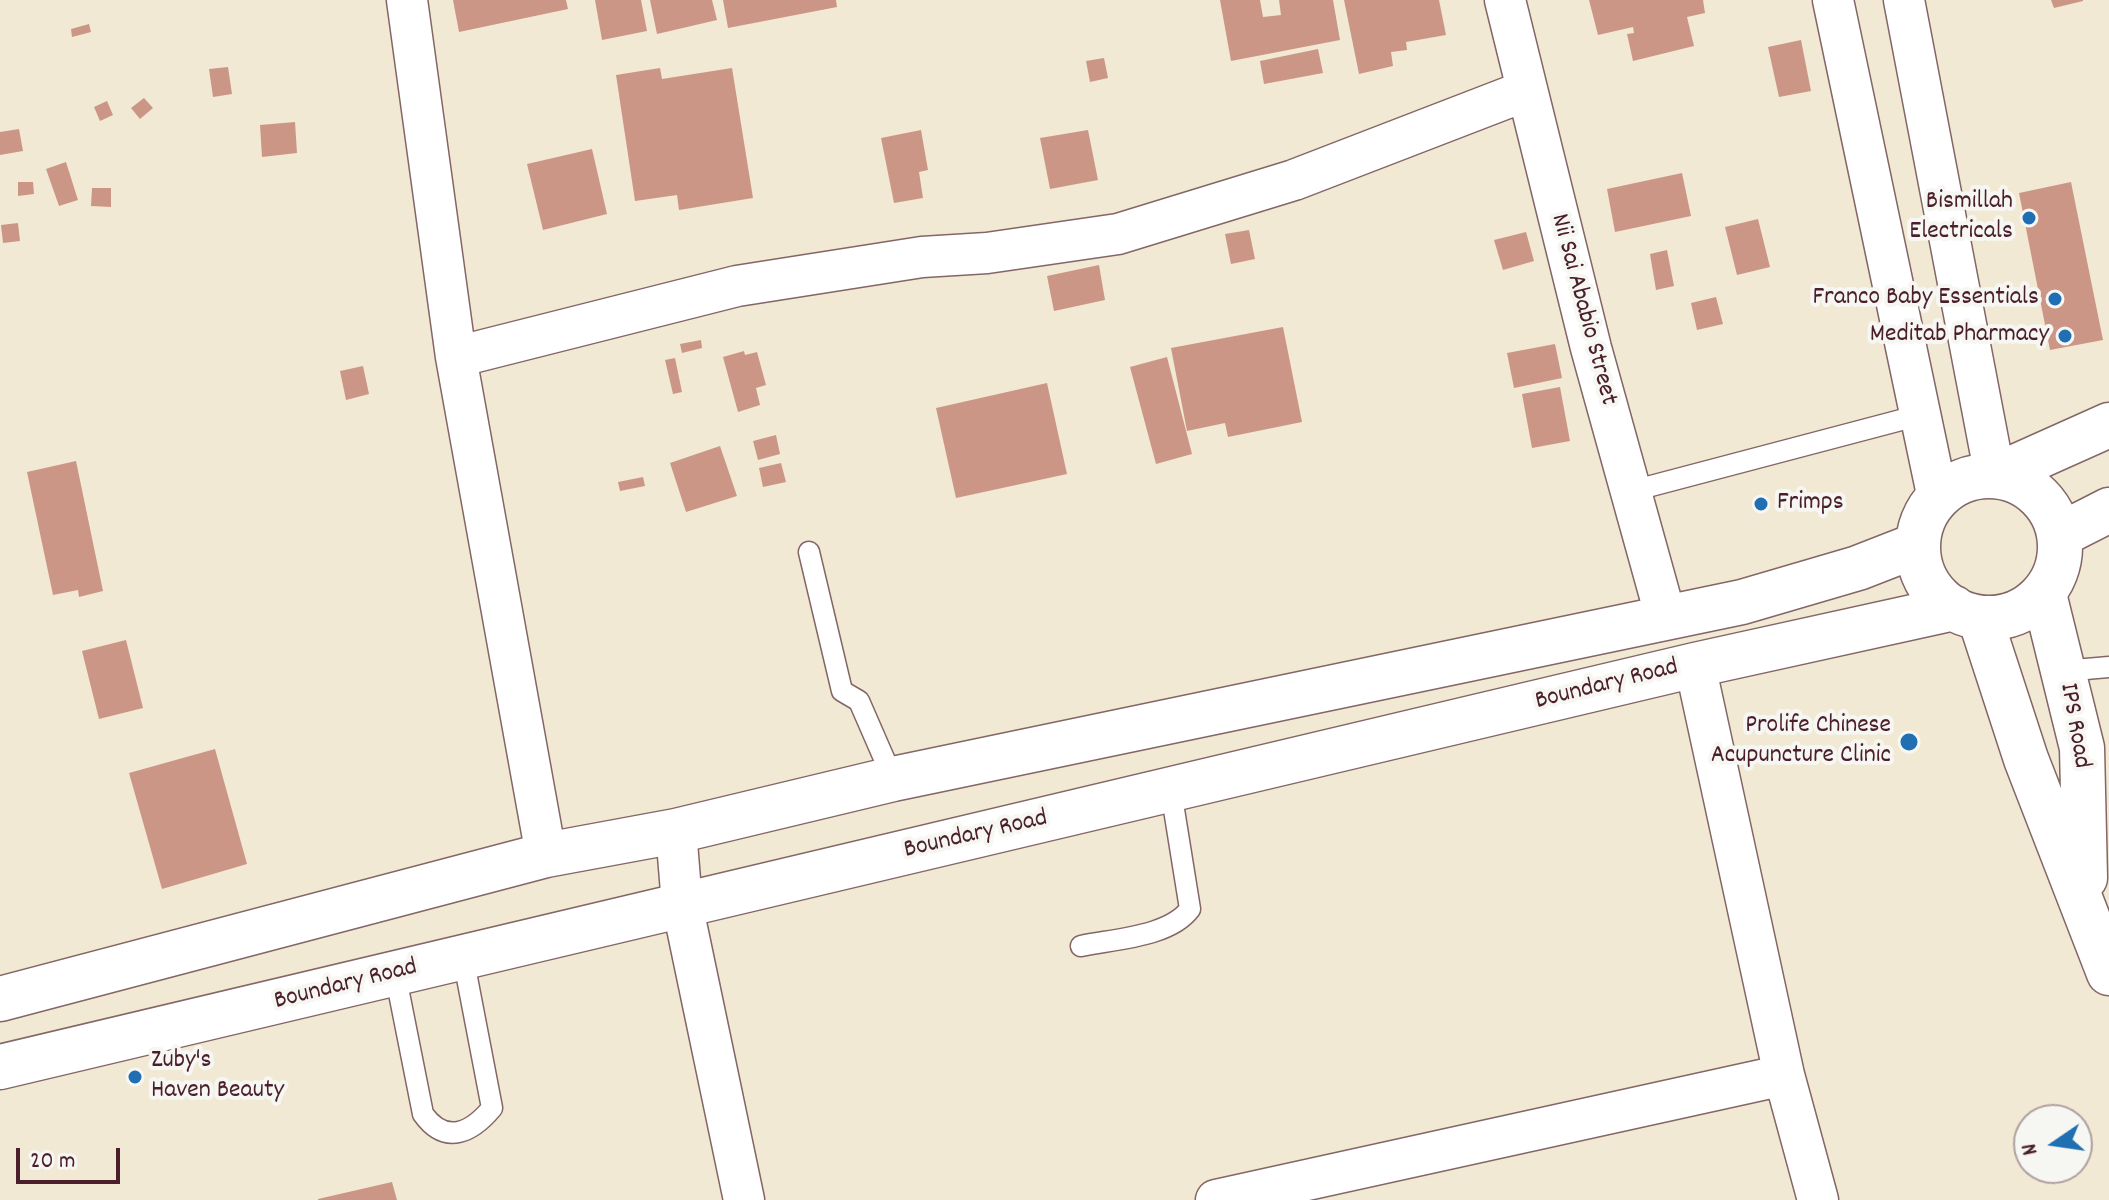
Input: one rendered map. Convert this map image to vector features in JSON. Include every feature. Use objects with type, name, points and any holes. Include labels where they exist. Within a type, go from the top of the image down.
[{"type":"main road","points":[[1995,476],[2109,425]]},
{"type":"main road","points":[[1995,476],[2017,481],[2037,494],[2052,513],[2060,535],[2055,576],[2044,594],[2026,609],[2003,617],[1967,613],[1939,596],[1928,581],[1917,545],[1928,512],[1938,499],[1954,485],[1974,478],[1995,476]]},
{"type":"main road","points":[[2060,535],[2109,510]]},
{"type":"main road","name":"Boundary Road","points":[[0,999],[546,855],[676,831],[893,779],[1742,602],[1858,568],[1917,545]]},
{"type":"main road","name":"IPS Road","points":[[2044,594],[2082,748],[2085,909]]},
{"type":"main road","name":"Boundary Road","points":[[0,1067],[1695,665],[1967,613]]},
{"type":"main road","name":"IPS Road","points":[[1967,613],[2109,973]]},
{"type":"street","points":[[407,0],[456,357],[546,855]]},
{"type":"street","name":"Nii Sai Ababio Street","points":[[1505,0],[1525,91],[1666,618]]},
{"type":"street","points":[[1833,0],[1938,499]]},
{"type":"street","points":[[1904,0],[1995,476]]},
{"type":"street","points":[[456,357],[737,286],[922,257],[987,253],[1118,234],[1294,180],[1525,91]]},
{"type":"street","points":[[1695,665],[1784,1075],[1818,1200]]},
{"type":"street","points":[[676,831],[682,904],[744,1200]]},
{"type":"street","points":[[1216,1200],[1784,1075]]},
{"type":"lane","points":[[1632,491],[1920,415]]},
{"type":"lane","points":[[809,552],[838,682],[842,691],[859,701],[893,779]]},
{"type":"lane","points":[[2063,671],[2109,667]]},
{"type":"lane","points":[[1081,946],[1160,928],[1181,920],[1190,909],[1171,791]]},
{"type":"lane","points":[[395,973],[423,1114],[432,1127],[450,1133],[476,1128],[492,1108],[463,957]]},
{"type":"building","points":[[453,0],[566,0],[568,9],[459,32]]},
{"type":"building","points":[[595,0],[641,0],[647,31],[602,40]]},
{"type":"building","points":[[650,0],[712,0],[717,20],[657,34]]},
{"type":"building","points":[[723,0],[836,0],[837,7],[728,28]]},
{"type":"building","points":[[1220,0],[1260,0],[1263,17],[1281,15],[1279,0],[1333,0],[1340,40],[1231,61]]},
{"type":"building","points":[[1344,0],[1439,0],[1446,35],[1406,42],[1407,50],[1391,52],[1393,66],[1359,74]]},
{"type":"building","points":[[1589,0],[1703,0],[1705,13],[1687,17],[1694,46],[1633,61],[1627,34],[1634,33],[1633,27],[1598,35]]},
{"type":"building","points":[[2051,0],[2083,0],[2083,1],[2054,8]]},
{"type":"building","points":[[89,24],[91,32],[72,37],[71,29]]},
{"type":"building","points":[[1801,40],[1811,91],[1779,97],[1768,47]]},
{"type":"building","points":[[1318,49],[1323,73],[1264,84],[1260,61]]},
{"type":"building","points":[[1104,58],[1108,78],[1090,82],[1086,61]]},
{"type":"building","points":[[228,67],[232,94],[213,97],[209,69]]},
{"type":"building","points":[[660,68],[662,79],[732,68],[753,198],[679,210],[677,195],[635,201],[616,75]]},
{"type":"building","points":[[144,98],[153,108],[140,119],[131,108]]},
{"type":"building","points":[[107,101],[113,115],[100,121],[94,107]]},
{"type":"building","points":[[295,122],[297,153],[262,157],[260,125]]},
{"type":"building","points":[[19,129],[23,151],[0,155],[0,132]]},
{"type":"building","points":[[921,130],[928,170],[919,172],[923,198],[894,203],[881,138]]},
{"type":"building","points":[[1088,130],[1098,180],[1050,189],[1040,138]]},
{"type":"building","points":[[592,149],[607,214],[543,230],[527,164]]},
{"type":"building","points":[[66,162],[78,200],[59,206],[46,169]]},
{"type":"building","points":[[1682,173],[1691,216],[1615,232],[1607,189]]},
{"type":"building","points":[[18,182],[33,182],[34,194],[18,196]]},
{"type":"building","points":[[2071,182],[2103,340],[2050,350],[2019,193]]},
{"type":"building","points":[[92,188],[111,188],[111,207],[91,206]]},
{"type":"building","points":[[1758,219],[1770,267],[1737,275],[1725,227]]},
{"type":"building","points":[[18,223],[20,241],[3,243],[1,225]]},
{"type":"building","points":[[1249,230],[1255,259],[1231,264],[1225,234]]},
{"type":"building","points":[[1526,232],[1534,261],[1503,270],[1494,240]]},
{"type":"building","points":[[1667,250],[1674,286],[1656,290],[1650,254]]},
{"type":"building","points":[[1099,265],[1105,300],[1054,311],[1047,276]]},
{"type":"building","points":[[1716,297],[1723,324],[1697,330],[1691,303]]},
{"type":"building","points":[[1283,327],[1302,422],[1228,437],[1225,423],[1187,431],[1171,348]]},
{"type":"building","points":[[701,340],[702,348],[682,353],[680,344]]},
{"type":"building","points":[[1555,344],[1562,378],[1514,388],[1507,353]]},
{"type":"building","points":[[744,351],[745,355],[757,352],[766,385],[756,388],[760,405],[738,412],[723,357]]},
{"type":"building","points":[[1167,357],[1192,454],[1156,464],[1130,367]]},
{"type":"building","points":[[675,358],[682,392],[673,394],[665,360]]},
{"type":"building","points":[[363,366],[369,394],[346,400],[340,371]]},
{"type":"building","points":[[1047,383],[1067,474],[956,498],[936,408]]},
{"type":"building","points":[[1560,387],[1570,441],[1532,448],[1522,394]]},
{"type":"building","points":[[776,435],[780,454],[758,460],[753,441]]},
{"type":"building","points":[[720,446],[737,496],[686,512],[670,463]]},
{"type":"building","points":[[76,461],[103,591],[79,597],[78,590],[53,595],[27,472]]},
{"type":"building","points":[[781,463],[786,482],[763,487],[759,468]]},
{"type":"building","points":[[643,477],[645,486],[620,491],[618,482]]},
{"type":"building","points":[[126,640],[143,708],[99,719],[82,651]]},
{"type":"building","points":[[215,749],[247,864],[162,889],[129,773]]},
{"type":"building","points":[[392,1182],[397,1200],[318,1200],[318,1199]]},
{"type":"place","name":"Bismillah Electricals","points":[[2029,218]]},
{"type":"place","name":"Franco Baby Essentials","points":[[2055,299]]},
{"type":"place","name":"Meditab Pharmacy","points":[[2065,336]]},
{"type":"place","name":"Frimps","points":[[1761,504]]},
{"type":"place","name":"Prolife Chinese Acupuncture Clinic","points":[[1909,742]]},
{"type":"place","name":"Zuby's Haven Beauty","points":[[135,1077]]}]
